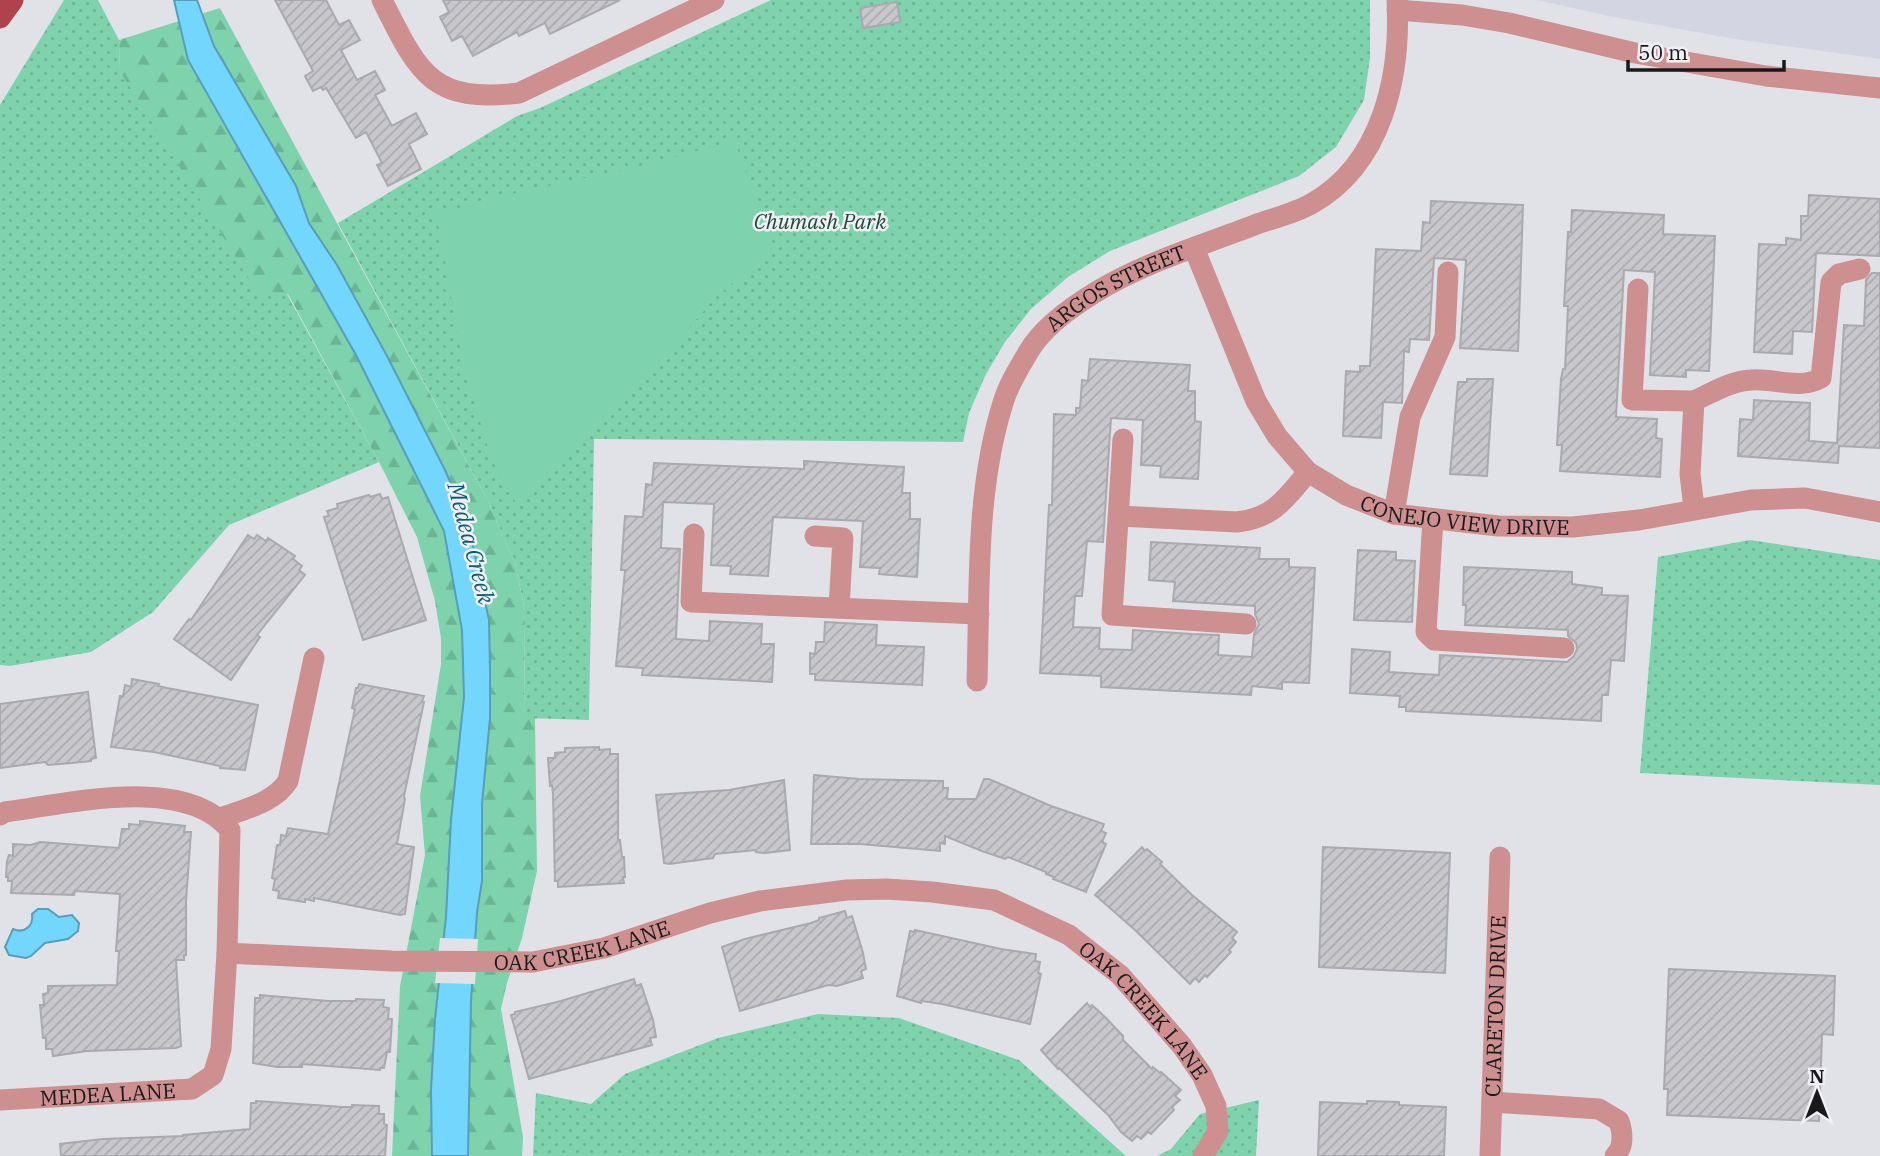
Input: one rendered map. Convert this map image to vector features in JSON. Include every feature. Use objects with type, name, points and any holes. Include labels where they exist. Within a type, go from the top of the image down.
[{"type":"main road","points":[[0,18],[13,0]]},
{"type":"street","points":[[382,0],[411,57],[423,72],[440,84],[464,94],[491,97],[519,93],[714,0]]},
{"type":"street","points":[[1397,5],[1509,23],[1635,53],[1766,76],[1880,88]]},
{"type":"street","name":"ARGOS STREET","points":[[977,681],[984,505],[992,445],[1004,400],[1030,348],[1069,309],[1114,281],[1311,204],[1342,180],[1360,158],[1380,125],[1393,82],[1397,5]]},
{"type":"street","name":"CONEJO VIEW DRIVE","points":[[1194,248],[1256,401],[1277,436],[1308,471],[1346,495],[1394,514],[1498,526],[1573,527],[1639,520],[1694,508],[1751,500],[1805,498],[1880,512]]},
{"type":"street","points":[[1638,289],[1632,400],[1694,401],[1732,383],[1751,380],[1811,383],[1821,377],[1831,282],[1839,274],[1860,269]]},
{"type":"street","points":[[1394,514],[1410,417],[1445,337],[1448,272]]},
{"type":"street","points":[[1694,401],[1690,474],[1694,508]]},
{"type":"street","points":[[1123,439],[1112,615],[1246,624]]},
{"type":"street","points":[[1119,516],[1237,522],[1253,520],[1268,514],[1281,504],[1308,471]]},
{"type":"street","points":[[1433,519],[1426,632],[1434,640],[1564,648]]},
{"type":"street","points":[[694,534],[691,601],[979,614]]},
{"type":"street","points":[[815,536],[843,538],[839,608]]},
{"type":"street","points":[[221,818],[263,802],[284,788],[288,781],[314,658]]},
{"type":"street","points":[[0,815],[5,812],[137,796],[173,799],[204,807],[221,818],[230,830],[227,953]]},
{"type":"street","name":"CLARETON DRIVE","points":[[1490,1156],[1500,857]]},
{"type":"street","name":"OAK CREEK LANE","points":[[227,953],[392,961],[533,962],[604,948],[710,913],[773,899],[847,890],[887,889],[994,901],[1069,935],[1120,975],[1182,1046],[1202,1075],[1218,1118],[1218,1131],[1203,1156]]},
{"type":"street","name":"MEDEA LANE","points":[[0,1100],[192,1089],[213,1074],[221,1049],[227,953]]},
{"type":"street","points":[[1492,1102],[1599,1109],[1619,1121],[1622,1130],[1621,1144],[1615,1156]]},
{"type":"shaded area","points":[[1537,0],[1880,0],[1880,59],[1735,39]]},
{"type":"green space","points":[[64,0],[98,0],[119,40],[120,71],[287,294],[379,462],[229,525],[153,612],[91,652],[10,666],[0,665],[0,105]]},
{"type":"green space","name":"Chumash Park","points":[[771,0],[1370,0],[1370,58],[1364,100],[1336,147],[1299,176],[1110,251],[1068,277],[1031,309],[1005,342],[986,374],[969,413],[963,442],[594,439],[589,720],[524,718],[525,611],[515,563],[487,499],[338,223],[517,116],[540,108]]},
{"type":"green space","points":[[220,8],[487,499],[515,563],[525,611],[524,717],[535,718],[537,871],[522,938],[501,1009],[523,1137],[522,1156],[392,1156],[400,986],[425,855],[420,796],[441,664],[441,638],[435,601],[417,537],[288,294],[258,293],[120,71],[119,40]]},
{"type":"green space","points":[[734,141],[753,187],[774,251],[718,295],[623,402],[517,505],[491,458],[463,365],[435,215],[439,208],[460,210],[465,204],[644,165]]},
{"type":"green space","points":[[1750,540],[1880,560],[1880,785],[1640,773],[1658,557]]},
{"type":"green space","points":[[818,1014],[899,1018],[1019,1060],[1126,1156],[533,1156],[536,1093],[591,1104],[625,1074],[718,1038]]},
{"type":"green space","points":[[1259,1100],[1256,1156],[1157,1156],[1171,1149],[1200,1114]]},
{"type":"water","name":"Medea Creek","points":[[174,0],[197,0],[214,46],[296,186],[309,223],[337,265],[387,356],[446,472],[469,527],[489,620],[490,718],[482,804],[482,881],[477,912],[471,1001],[468,1156],[432,1156],[431,1090],[435,1019],[464,697],[462,630],[444,531],[356,355],[188,60]]},
{"type":"water","points":[[38,909],[48,909],[59,917],[72,915],[79,923],[78,931],[68,939],[45,943],[26,958],[9,955],[5,947],[13,929],[27,928],[32,914]]},
{"type":"pier","points":[[440,938],[478,939],[475,984],[435,983]]},
{"type":"building","points":[[275,0],[326,0],[339,25],[349,20],[360,40],[341,50],[357,80],[375,71],[385,90],[375,95],[392,126],[416,113],[427,134],[409,144],[421,169],[388,186],[377,165],[382,163],[366,132],[356,138],[326,88],[313,91],[305,76],[313,71]]},
{"type":"building","points":[[443,0],[620,0],[550,34],[545,23],[519,36],[517,32],[473,56],[462,36],[452,41],[440,17],[449,12]]},
{"type":"building","points":[[897,2],[900,22],[863,28],[860,8]]},
{"type":"building","points":[[1809,195],[1880,199],[1880,256],[1816,253],[1812,332],[1793,331],[1792,354],[1754,352],[1759,244],[1786,245],[1786,238],[1801,240],[1801,216],[1808,216]]},
{"type":"building","points":[[1431,201],[1523,205],[1518,351],[1460,348],[1466,260],[1434,258],[1429,340],[1410,339],[1409,352],[1404,351],[1402,403],[1383,402],[1381,438],[1343,436],[1346,371],[1360,372],[1360,366],[1370,366],[1376,249],[1421,251],[1423,222],[1430,223]]},
{"type":"building","points":[[1572,210],[1664,215],[1663,234],[1715,236],[1709,371],[1686,370],[1686,377],[1650,375],[1655,272],[1624,270],[1616,417],[1657,419],[1656,438],[1662,439],[1660,477],[1560,471],[1562,445],[1557,445],[1561,379],[1565,369],[1568,306],[1564,306],[1568,232],[1571,232]]},
{"type":"building","points":[[1872,273],[1880,273],[1880,448],[1839,446],[1838,463],[1738,456],[1740,419],[1753,420],[1754,400],[1810,403],[1809,441],[1837,443],[1844,325],[1864,326],[1866,280]]},
{"type":"building","points":[[1090,359],[1190,365],[1188,391],[1195,391],[1195,421],[1201,422],[1198,479],[1160,477],[1161,466],[1141,465],[1143,420],[1111,418],[1103,542],[1087,541],[1082,596],[1075,596],[1073,627],[1100,628],[1099,649],[1132,650],[1133,630],[1219,635],[1218,655],[1252,657],[1254,634],[1259,624],[1255,606],[1173,601],[1175,582],[1149,580],[1151,542],[1260,548],[1259,559],[1289,559],[1289,567],[1315,568],[1309,683],[1282,682],[1282,689],[1252,686],[1251,695],[1101,687],[1101,676],[1040,673],[1049,505],[1052,505],[1054,414],[1076,415],[1076,408],[1080,408],[1082,380],[1088,381]]},
{"type":"building","points":[[1467,379],[1493,379],[1487,476],[1450,474],[1458,382],[1467,382]]},
{"type":"building","points":[[804,461],[904,467],[902,493],[910,493],[910,519],[920,519],[917,577],[879,574],[880,568],[860,567],[863,521],[773,517],[768,576],[730,574],[731,566],[711,565],[714,504],[663,502],[661,548],[680,549],[676,639],[709,641],[710,621],[762,624],[761,644],[774,644],[772,682],[642,675],[643,668],[616,666],[625,570],[621,570],[625,516],[643,517],[646,484],[652,485],[654,463],[804,469]]},
{"type":"building","points":[[380,494],[382,499],[388,497],[426,620],[363,640],[324,517],[329,516],[327,511],[338,508],[337,504]]},
{"type":"building","points":[[248,535],[254,539],[257,535],[266,541],[268,538],[295,556],[293,559],[302,566],[299,570],[305,575],[257,635],[260,637],[231,680],[174,639],[189,619],[191,620]]},
{"type":"building","points":[[1358,550],[1396,552],[1396,560],[1415,561],[1412,622],[1354,620]]},
{"type":"building","points":[[1464,567],[1572,572],[1572,584],[1602,588],[1602,595],[1628,596],[1624,661],[1611,660],[1608,695],[1602,695],[1601,721],[1406,711],[1406,707],[1399,707],[1400,696],[1350,693],[1352,649],[1390,652],[1389,672],[1439,675],[1440,655],[1567,662],[1574,656],[1576,643],[1568,636],[1568,630],[1465,625]]},
{"type":"building","points":[[825,622],[877,625],[876,645],[924,647],[922,685],[815,680],[815,674],[810,674],[810,653],[815,654],[816,642],[824,642]]},
{"type":"building","points":[[132,679],[258,705],[245,770],[220,768],[154,752],[111,747],[120,696],[123,696],[125,685],[131,687]]},
{"type":"building","points":[[359,684],[424,696],[397,844],[414,847],[405,914],[400,915],[314,898],[314,901],[305,899],[305,902],[278,898],[279,891],[273,890],[275,879],[272,878],[281,835],[286,836],[288,828],[328,834],[355,709],[352,708],[356,688]]},
{"type":"building","points":[[88,692],[96,758],[72,763],[48,765],[45,762],[0,768],[0,704]]},
{"type":"building","points":[[599,747],[599,750],[610,749],[610,754],[618,754],[618,840],[624,857],[624,883],[558,887],[558,881],[555,881],[553,794],[548,758],[555,758],[555,753],[565,752],[565,748]]},
{"type":"building","points":[[814,775],[943,781],[943,788],[948,788],[947,799],[976,799],[984,779],[989,779],[1051,806],[1104,824],[1101,831],[1106,833],[1102,842],[1106,844],[1086,892],[1053,879],[1054,877],[1046,872],[945,836],[945,844],[940,843],[940,851],[860,844],[811,844]]},
{"type":"building","points":[[784,780],[790,850],[715,854],[713,858],[664,863],[656,795],[729,790]]},
{"type":"building","points":[[140,821],[185,826],[184,832],[191,832],[186,901],[186,955],[184,960],[176,960],[181,1046],[87,1051],[53,1056],[52,1049],[46,1049],[46,1038],[43,1038],[40,1005],[44,1005],[43,994],[48,993],[48,986],[117,985],[119,951],[116,951],[120,894],[75,891],[74,895],[11,893],[12,881],[8,881],[6,877],[9,855],[13,856],[13,844],[31,845],[40,842],[119,848],[122,829],[129,829],[129,824],[140,825]]},
{"type":"building","points":[[1142,847],[1162,862],[1160,864],[1192,895],[1237,932],[1232,938],[1236,942],[1229,950],[1231,952],[1199,982],[1195,978],[1190,984],[1095,895]]},
{"type":"building","points":[[1323,847],[1450,853],[1445,973],[1319,967]]},
{"type":"building","points":[[845,911],[847,918],[852,916],[863,953],[866,969],[861,971],[863,978],[837,986],[828,985],[740,1011],[722,947]]},
{"type":"building","points":[[910,931],[1036,954],[1035,961],[1040,962],[1038,973],[1041,974],[1030,1024],[897,996]]},
{"type":"building","points":[[1669,969],[1835,976],[1833,1035],[1822,1034],[1819,1121],[1667,1115],[1668,1089],[1664,1089]]},
{"type":"building","points":[[634,979],[636,986],[641,984],[653,1020],[656,1037],[650,1038],[652,1045],[529,1079],[511,1015]]},
{"type":"building","points":[[260,995],[328,1001],[384,1000],[383,1007],[389,1008],[388,1019],[392,1019],[390,1052],[387,1052],[384,1068],[380,1070],[302,1064],[302,1067],[277,1067],[253,1063],[255,998],[260,998]]},
{"type":"building","points":[[1087,1003],[1106,1018],[1123,1036],[1123,1040],[1152,1069],[1153,1067],[1161,1072],[1181,1090],[1175,1096],[1180,1100],[1172,1107],[1174,1110],[1151,1134],[1148,1132],[1141,1139],[1137,1136],[1132,1141],[1121,1132],[1108,1115],[1041,1050]]},
{"type":"building","points":[[256,1101],[343,1107],[379,1106],[379,1114],[384,1114],[384,1124],[387,1125],[385,1156],[61,1156],[60,1144],[250,1129],[251,1103]]},
{"type":"building","points":[[1367,1101],[1446,1107],[1444,1156],[1318,1156],[1320,1102],[1367,1104]]}]
